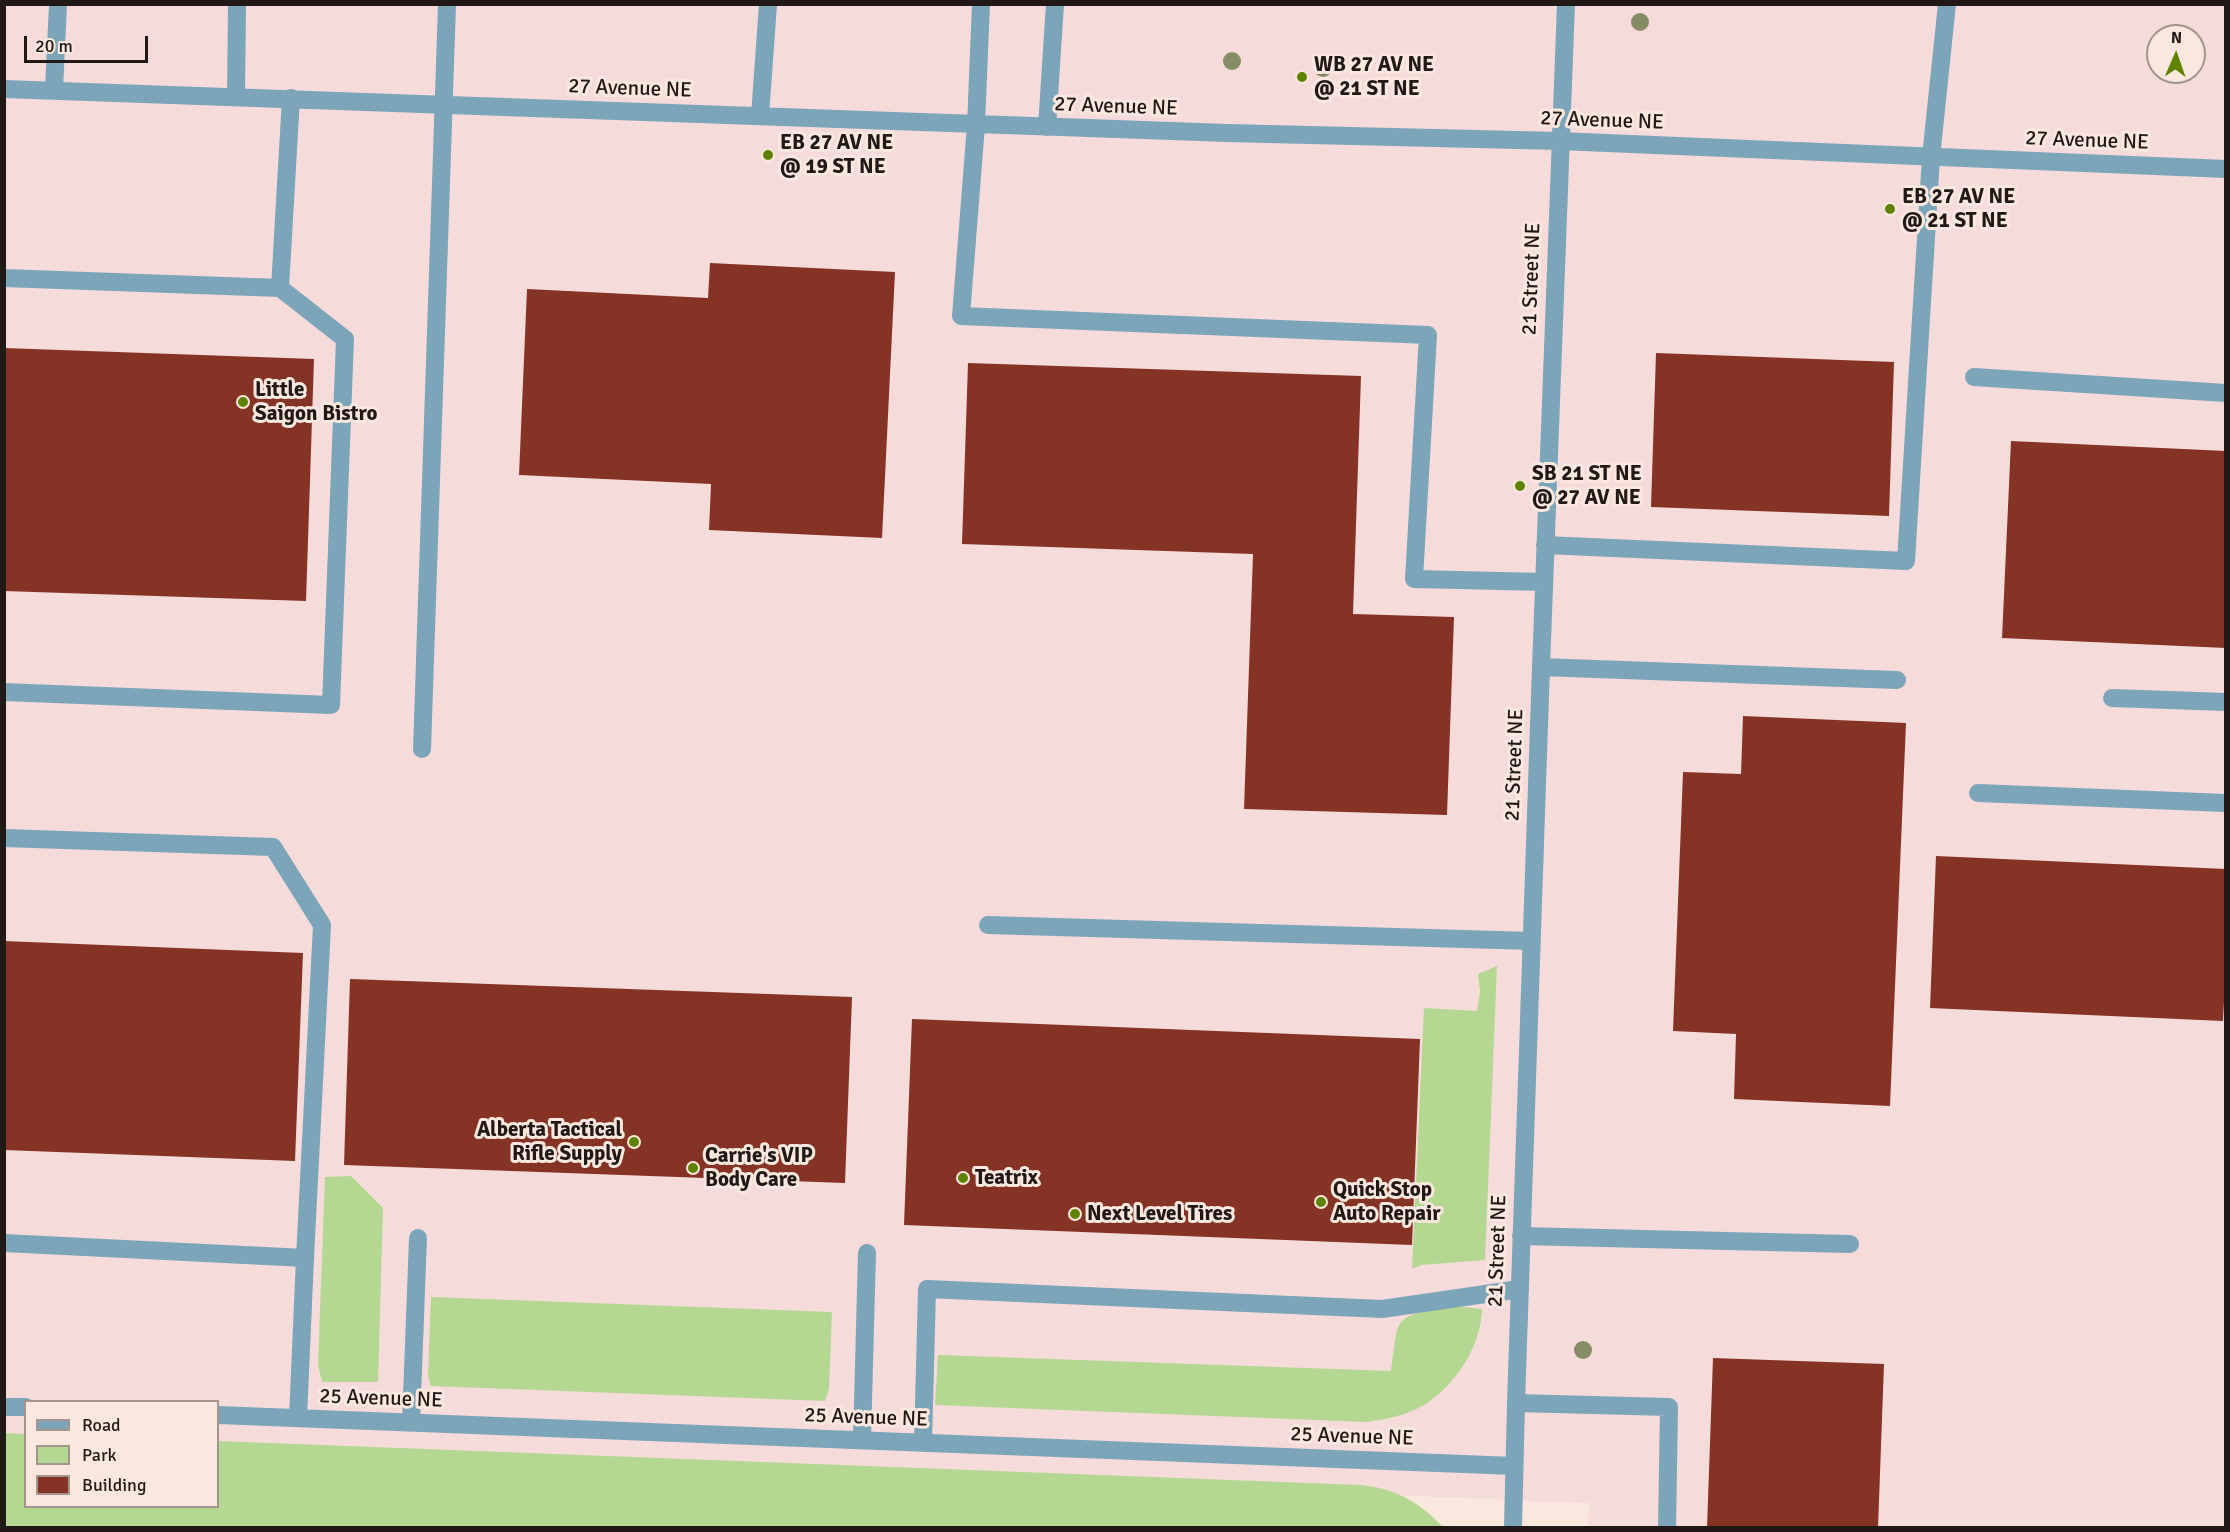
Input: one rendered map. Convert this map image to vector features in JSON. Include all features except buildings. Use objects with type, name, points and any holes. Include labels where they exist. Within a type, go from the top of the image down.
[{"type":"street","points":[[54,90],[58,4]]},
{"type":"street","points":[[236,97],[237,4]]},
{"type":"street","points":[[422,749],[447,4]]},
{"type":"street","points":[[760,117],[768,4]]},
{"type":"street","points":[[981,4],[976,125],[961,316],[1428,334],[1414,579],[1544,582]]},
{"type":"street","points":[[1047,127],[1055,4]]},
{"type":"street","name":"21 Street NE","points":[[1513,1527],[1559,141],[1566,4]]},
{"type":"street","points":[[1545,545],[1906,561],[1930,157],[1947,4]]},
{"type":"street","name":"27 Avenue NE","points":[[4,89],[444,103],[976,125],[1559,141],[2226,169]]},
{"type":"street","points":[[280,288],[291,98]]},
{"type":"street","points":[[4,278],[280,288],[345,339],[331,705],[4,692]]},
{"type":"street","points":[[1974,377],[2226,393]]},
{"type":"street","points":[[1541,667],[1897,680]]},
{"type":"street","points":[[2112,698],[2226,702]]},
{"type":"street","points":[[1978,793],[2226,802]]},
{"type":"street","points":[[4,838],[273,847],[322,925],[298,1418]]},
{"type":"street","points":[[988,925],[1532,941]]},
{"type":"street","points":[[1521,1236],[1850,1244]]},
{"type":"street","points":[[411,1423],[418,1238]]},
{"type":"street","points":[[4,1243],[305,1258]]},
{"type":"street","points":[[862,1440],[867,1254]]},
{"type":"street","points":[[923,1443],[927,1289],[1382,1310],[1520,1289]]},
{"type":"street","points":[[1516,1402],[1669,1407],[1667,1527]]},
{"type":"street","points":[[4,1407],[24,1407]]},
{"type":"street","name":"25 Avenue NE","points":[[219,1415],[1514,1466]]},
{"type":"shaded area","points":[[5,5],[2225,5],[2225,1527],[1588,1528],[1589,1503],[219,1447],[219,1400],[24,1400],[24,1439],[5,1439]]},
{"type":"green space","points":[[1497,966],[1485,1260],[1421,1265],[1412,1269],[1424,1008],[1477,1011],[1480,992],[1478,974]]},
{"type":"green space","points":[[351,1176],[383,1208],[378,1382],[322,1382],[318,1365],[325,1177]]},
{"type":"green space","points":[[431,1297],[832,1312],[829,1389],[825,1401],[431,1386],[428,1376]]},
{"type":"green space","points":[[1444,1305],[1482,1309],[1477,1337],[1465,1363],[1446,1387],[1424,1405],[1404,1414],[1367,1422],[935,1405],[938,1355],[1391,1371],[1400,1324],[1414,1314]]},
{"type":"green space","points":[[5,1433],[24,1434],[24,1508],[219,1508],[219,1441],[1360,1485],[1384,1489],[1406,1498],[1425,1510],[1443,1527],[5,1527]]},
{"type":"place","name":"WB 27 AV NE @ 21 ST NE","points":[[1302,77]]},
{"type":"place","name":"EB 27 AV NE @ 19 ST NE","points":[[768,155]]},
{"type":"place","name":"EB 27 AV NE @ 21 ST NE","points":[[1890,209]]},
{"type":"place","name":"Little Saigon Bistro","points":[[243,402]]},
{"type":"place","name":"SB 21 ST NE @ 27 AV NE","points":[[1520,486]]},
{"type":"place","name":"Alberta Tactical Rifle Supply","points":[[634,1142]]},
{"type":"place","name":"Carrie's VIP Body Care","points":[[693,1168]]},
{"type":"place","name":"Teatrix","points":[[963,1178]]},
{"type":"place","name":"Quick Stop Auto Repair","points":[[1321,1202]]},
{"type":"place","name":"Next Level Tires","points":[[1075,1214]]}]
